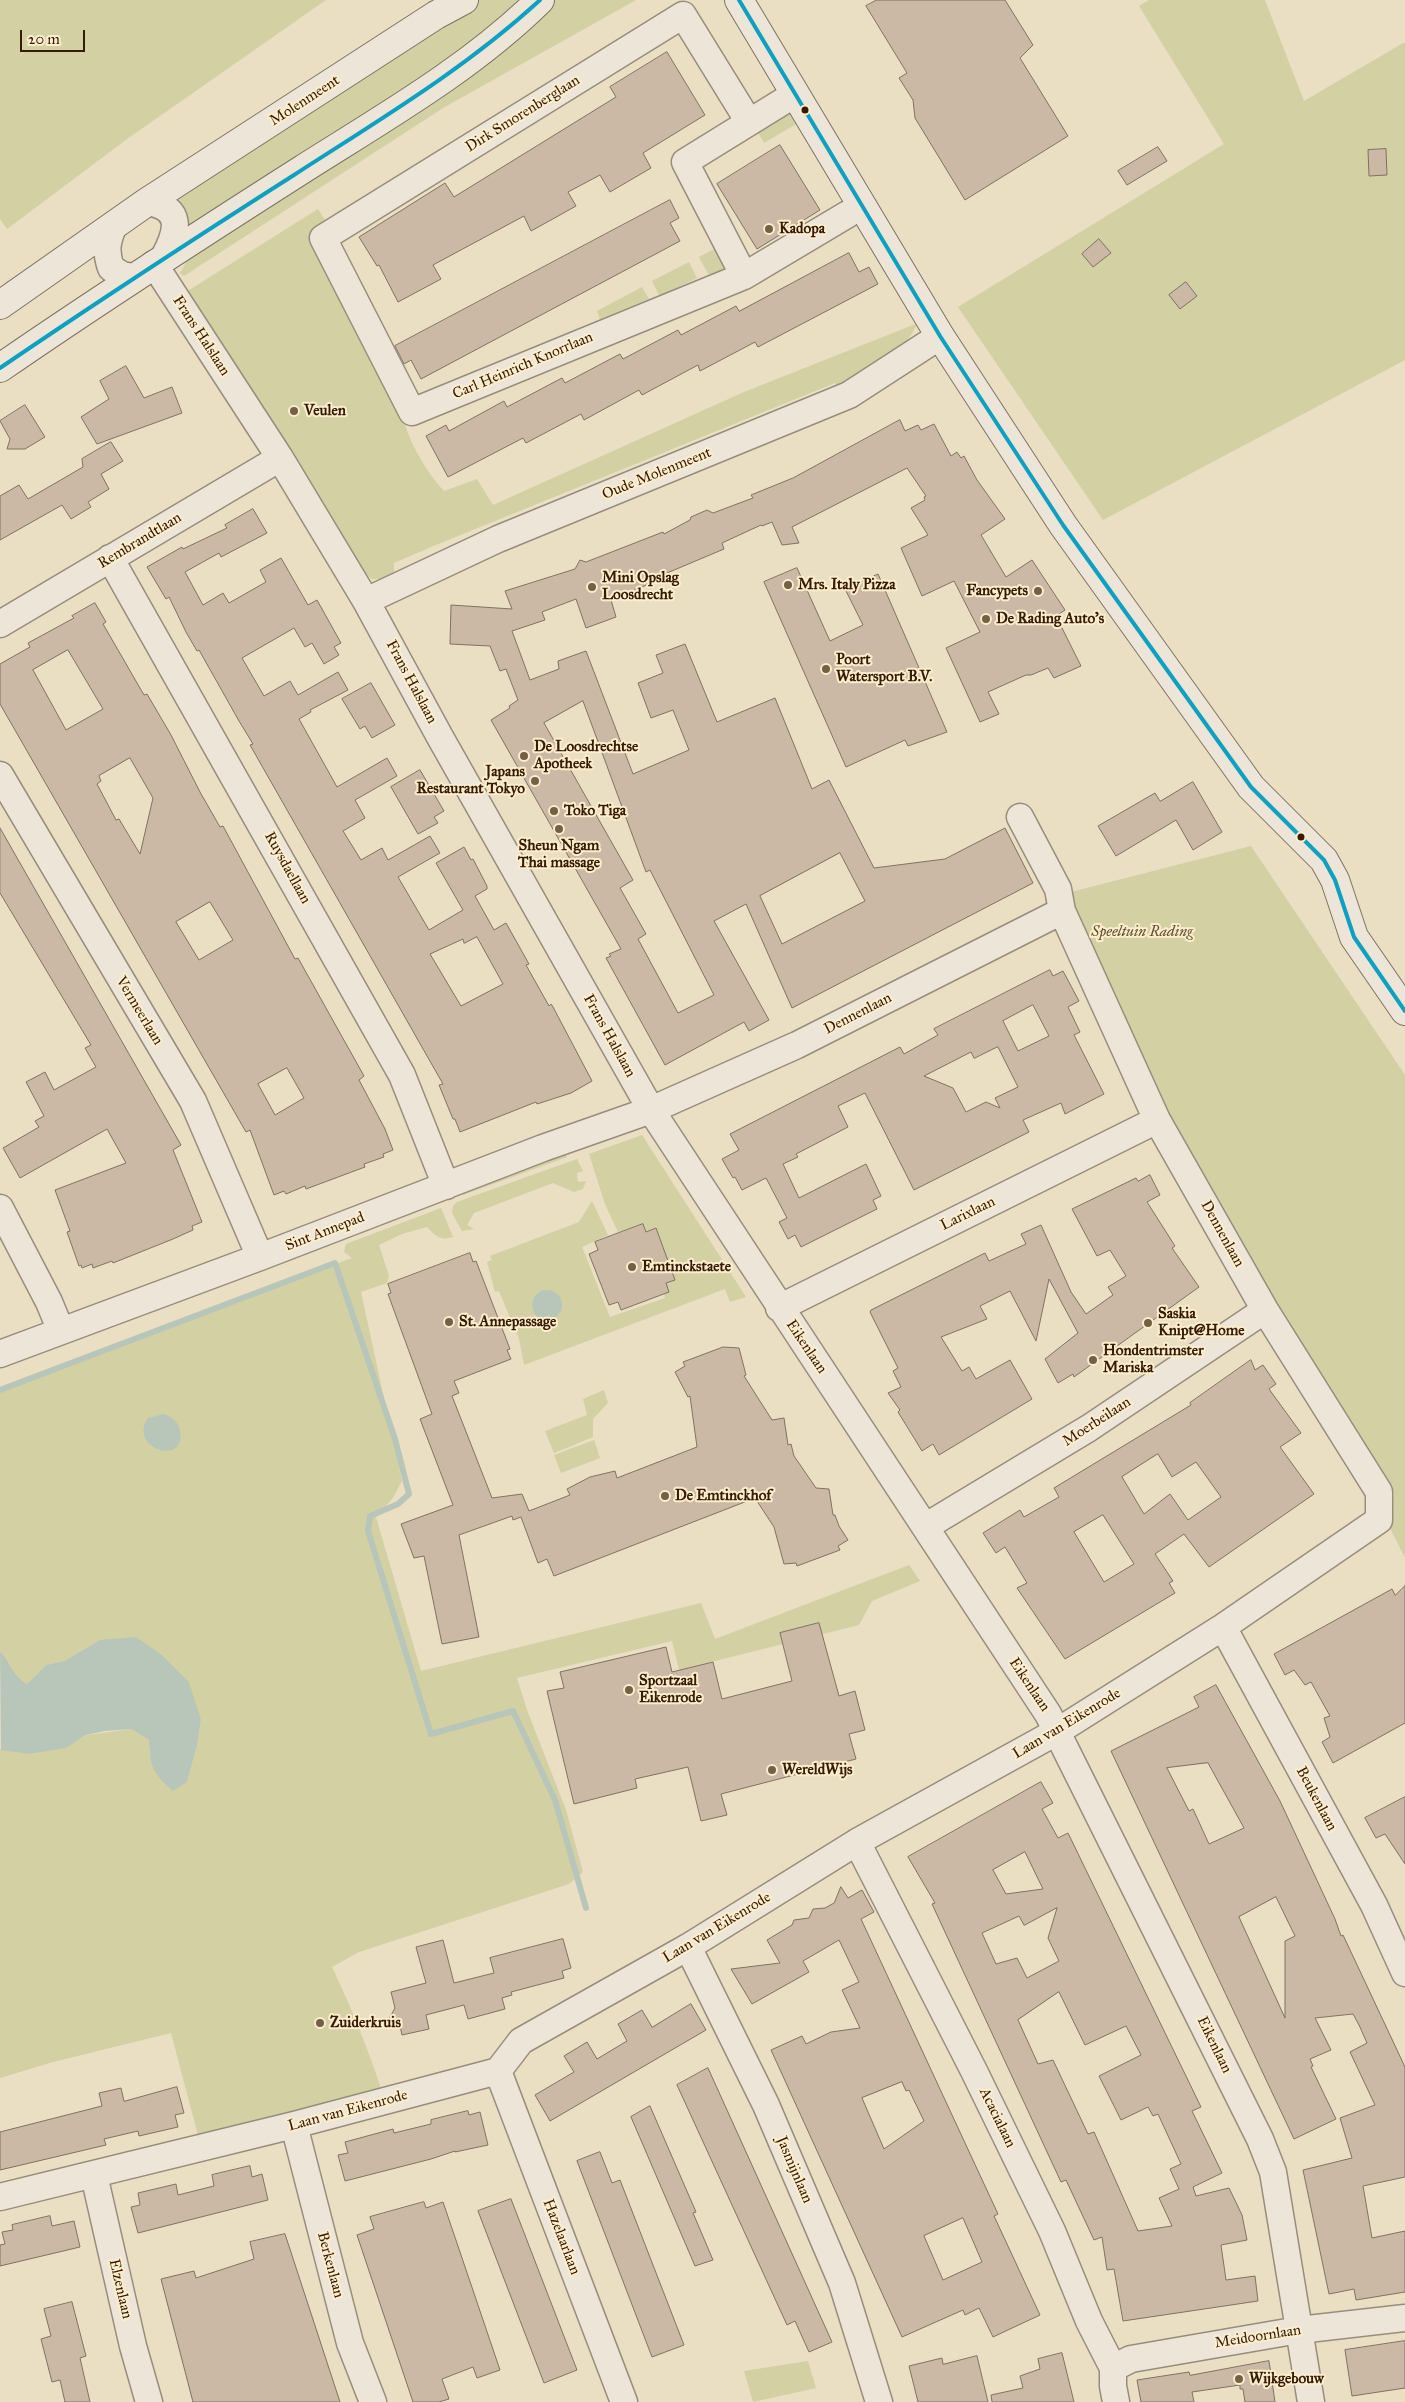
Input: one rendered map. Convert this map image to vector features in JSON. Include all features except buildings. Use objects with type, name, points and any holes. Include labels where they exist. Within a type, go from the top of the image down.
[{"type":"main road","name":"Molenmeent","points":[[0,305],[147,202],[436,16],[464,0]]},
{"type":"main road","points":[[0,368],[151,266],[434,86],[511,29],[540,0]]},
{"type":"main road","points":[[739,0],[940,336],[1064,525],[1251,787],[1324,860],[1335,880],[1354,937],[1405,1011]]},
{"type":"street","name":"Dirk Smorenberglaan","points":[[356,308],[322,238],[683,15],[749,122]]},
{"type":"street","points":[[744,276],[685,162],[794,94]]},
{"type":"street","points":[[114,225],[106,245],[106,256],[111,268],[122,275],[151,266],[172,243],[176,229],[175,220],[171,212],[163,206],[147,202]]},
{"type":"street","name":"Carl Heinrich Knorrlaan","points":[[356,308],[412,412],[744,276],[848,214]]},
{"type":"street","name":"Frans Halslaan","points":[[151,266],[280,458],[366,601],[440,737],[651,1110]]},
{"type":"street","name":"Oude Molenmeent","points":[[366,601],[498,539],[849,395],[940,336]]},
{"type":"street","name":"Rembrandtlaan","points":[[0,624],[280,458]]},
{"type":"street","name":"Ruysdaellaan","points":[[110,558],[402,1075],[446,1186]]},
{"type":"street","name":"Vermeerlaan","points":[[0,775],[193,1101],[260,1257]]},
{"type":"street","name":"Dennenlaan","points":[[1020,817],[1058,889],[1062,911],[1157,1120],[1265,1310],[1379,1492],[1379,1520]]},
{"type":"street","name":"Dennenlaan","points":[[651,1110],[797,1045],[1062,911]]},
{"type":"street","name":"Sint Annepad","points":[[0,1354],[260,1257],[543,1148],[651,1110]]},
{"type":"street","name":"Eikenlaan","points":[[651,1110],[1058,1731],[1260,2139],[1273,2172],[1311,2402]]},
{"type":"street","name":"Larixlaan","points":[[779,1308],[1157,1120]]},
{"type":"street","points":[[0,1208],[49,1302],[61,1331]]},
{"type":"street","name":"Moerbeilaan","points":[[925,1527],[1089,1428],[1265,1310]]},
{"type":"street","name":"Laan van Eikenrode","points":[[0,2197],[294,2125],[498,2071],[521,2041],[688,1947],[857,1842],[1058,1731],[1223,1627],[1379,1520]]},
{"type":"street","name":"Beukenlaan","points":[[1223,1627],[1374,1905],[1405,1973]]},
{"type":"street","name":"Acacialaan","points":[[857,1842],[1005,2133],[1052,2231],[1090,2321],[1113,2368],[1113,2386],[1116,2402]]},
{"type":"street","name":"Jasmijnlaan","points":[[688,1947],[766,2105],[835,2266],[879,2402]]},
{"type":"street","name":"Hazelaarlaan","points":[[498,2071],[624,2402]]},
{"type":"street","name":"Berkenlaan","points":[[294,2125],[350,2343],[373,2402]]},
{"type":"street","name":"Elzenlaan","points":[[94,2175],[133,2346],[149,2402]]},
{"type":"street","name":"Meidoornlaan","points":[[1113,2368],[1131,2359],[1299,2330],[1405,2318]]},
{"type":"green space","points":[[0,0],[326,0],[127,139],[7,229],[0,219]]},
{"type":"green space","points":[[479,0],[529,0],[472,47],[186,235],[163,199]]},
{"type":"green space","points":[[549,0],[636,0],[443,108],[184,276],[180,273],[192,252]]},
{"type":"green space","points":[[1149,0],[1265,0],[1304,101],[1405,42],[1405,360],[1103,520],[958,307],[1224,144],[1139,6]]},
{"type":"green space","points":[[788,111],[796,124],[764,143],[756,129]]},
{"type":"green space","points":[[318,209],[328,225],[313,238],[311,243],[403,417],[409,437],[419,456],[444,491],[477,479],[493,505],[744,392],[918,323],[905,345],[839,392],[835,383],[431,547],[394,563],[394,573],[387,579],[372,579],[361,570],[186,292]]},
{"type":"green space","points":[[718,247],[728,271],[712,281],[699,257]]},
{"type":"green space","points":[[689,262],[697,278],[660,297],[652,281]]},
{"type":"green space","points":[[642,287],[649,299],[600,319],[597,311]]},
{"type":"green space","name":"Speeltuin Rading","points":[[1251,846],[1405,1075],[1405,1558],[1390,1528],[1393,1516],[1394,1493],[1386,1477],[1348,1423],[1276,1306],[1163,1110],[1063,894]]},
{"type":"green space","points":[[642,1135],[746,1297],[730,1302],[725,1289],[524,1365],[519,1339],[499,1291],[495,1292],[487,1262],[492,1260],[490,1256],[579,1222],[592,1201],[608,1235],[582,1247],[610,1317],[665,1298],[664,1294],[669,1291],[666,1283],[675,1280],[655,1228],[646,1232],[643,1224],[618,1232],[605,1204],[589,1154]]},
{"type":"green space","points":[[564,1150],[567,1157],[463,1195],[461,1189]]},
{"type":"green space","points":[[577,1159],[583,1171],[577,1173],[578,1182],[586,1181],[583,1189],[574,1192],[553,1183],[474,1213],[467,1225],[474,1229],[462,1231],[452,1213],[453,1206],[457,1202]]},
{"type":"green space","points":[[441,1208],[453,1237],[438,1237],[427,1227],[402,1234],[379,1245],[389,1276],[387,1283],[361,1292],[402,1481],[393,1498],[376,1517],[421,1671],[701,1603],[715,1639],[909,1565],[920,1581],[872,1601],[859,1625],[679,1670],[672,1641],[517,1678],[527,1710],[566,1810],[583,1872],[569,1884],[359,1952],[332,1967],[360,2030],[383,2095],[199,2139],[171,2033],[53,2062],[0,2078],[0,1749],[29,1754],[66,1747],[87,1735],[131,1729],[149,1740],[149,1754],[187,1782],[197,1746],[201,1720],[100,1640],[64,1661],[46,1665],[27,1684],[18,1677],[0,1651],[0,1391],[352,1258],[344,1252],[346,1244]]},
{"type":"green space","points":[[604,1390],[608,1403],[593,1419],[593,1437],[554,1453],[545,1431],[587,1415],[583,1399]]},
{"type":"green space","points":[[594,1440],[600,1458],[561,1473],[554,1455]]},
{"type":"green space","points":[[808,2361],[816,2388],[753,2402],[744,2371]]},
{"type":"shaded area","points":[[547,1290],[558,1294],[562,1305],[558,1316],[547,1320],[536,1316],[532,1305],[536,1294]]},
{"type":"shaded area","points":[[164,1414],[170,1416],[178,1424],[180,1430],[180,1442],[175,1448],[167,1451],[159,1450],[151,1445],[145,1438],[144,1429],[148,1418]]},
{"type":"shaded area","points":[[136,1637],[162,1655],[189,1682],[201,1720],[197,1746],[187,1782],[173,1791],[161,1780],[154,1769],[150,1757],[149,1740],[131,1729],[86,1735],[66,1748],[29,1754],[1,1750],[0,1651],[18,1677],[27,1684],[46,1665],[64,1661],[100,1640]]},
{"type":"waterway","points":[[0,1390],[335,1263],[395,1439],[409,1494],[398,1504],[370,1516],[368,1531],[431,1734],[513,1711],[555,1800],[586,1908]]},
{"type":"transit line","points":[[0,368],[146,270],[421,93],[482,49],[540,0]]},
{"type":"transit line","points":[[739,0],[940,336],[1063,525],[1251,787],[1324,860],[1335,880],[1354,937],[1405,1011]]},
{"type":"place","name":"Kadopa","points":[[769,229]]},
{"type":"place","name":"Veulen","points":[[294,411]]},
{"type":"place","name":"Mrs. Italy Pizza","points":[[788,585]]},
{"type":"place","name":"Mini Opslag Loosdrecht","points":[[592,587]]},
{"type":"place","name":"Fancypets","points":[[1038,591]]},
{"type":"place","name":"De Rading Auto's","points":[[986,619]]},
{"type":"place","name":"Poort Watersport B.V.","points":[[826,669]]},
{"type":"place","name":"De Loosdrechtse Apotheek","points":[[524,756]]},
{"type":"place","name":"Japans Restaurant Tokyo","points":[[535,781]]},
{"type":"place","name":"Toko Tiga","points":[[554,811]]},
{"type":"place","name":"Sheun Ngam Thai massage","points":[[559,829]]},
{"type":"place","name":"Emtinckstaete","points":[[632,1267]]},
{"type":"place","name":"St. Annepassage","points":[[449,1322]]},
{"type":"place","name":"Saskia Knipt@Home","points":[[1148,1323]]},
{"type":"place","name":"Hondentrimster Mariska","points":[[1093,1360]]},
{"type":"place","name":"De Emtinckhof","points":[[665,1496]]},
{"type":"place","name":"Sportzaal Eikenrode","points":[[629,1690]]},
{"type":"place","name":"WereldWijs","points":[[772,1770]]},
{"type":"place","name":"Zuiderkruis","points":[[320,2023]]},
{"type":"place","name":"Wijkgebouw","points":[[1239,2379]]}]
